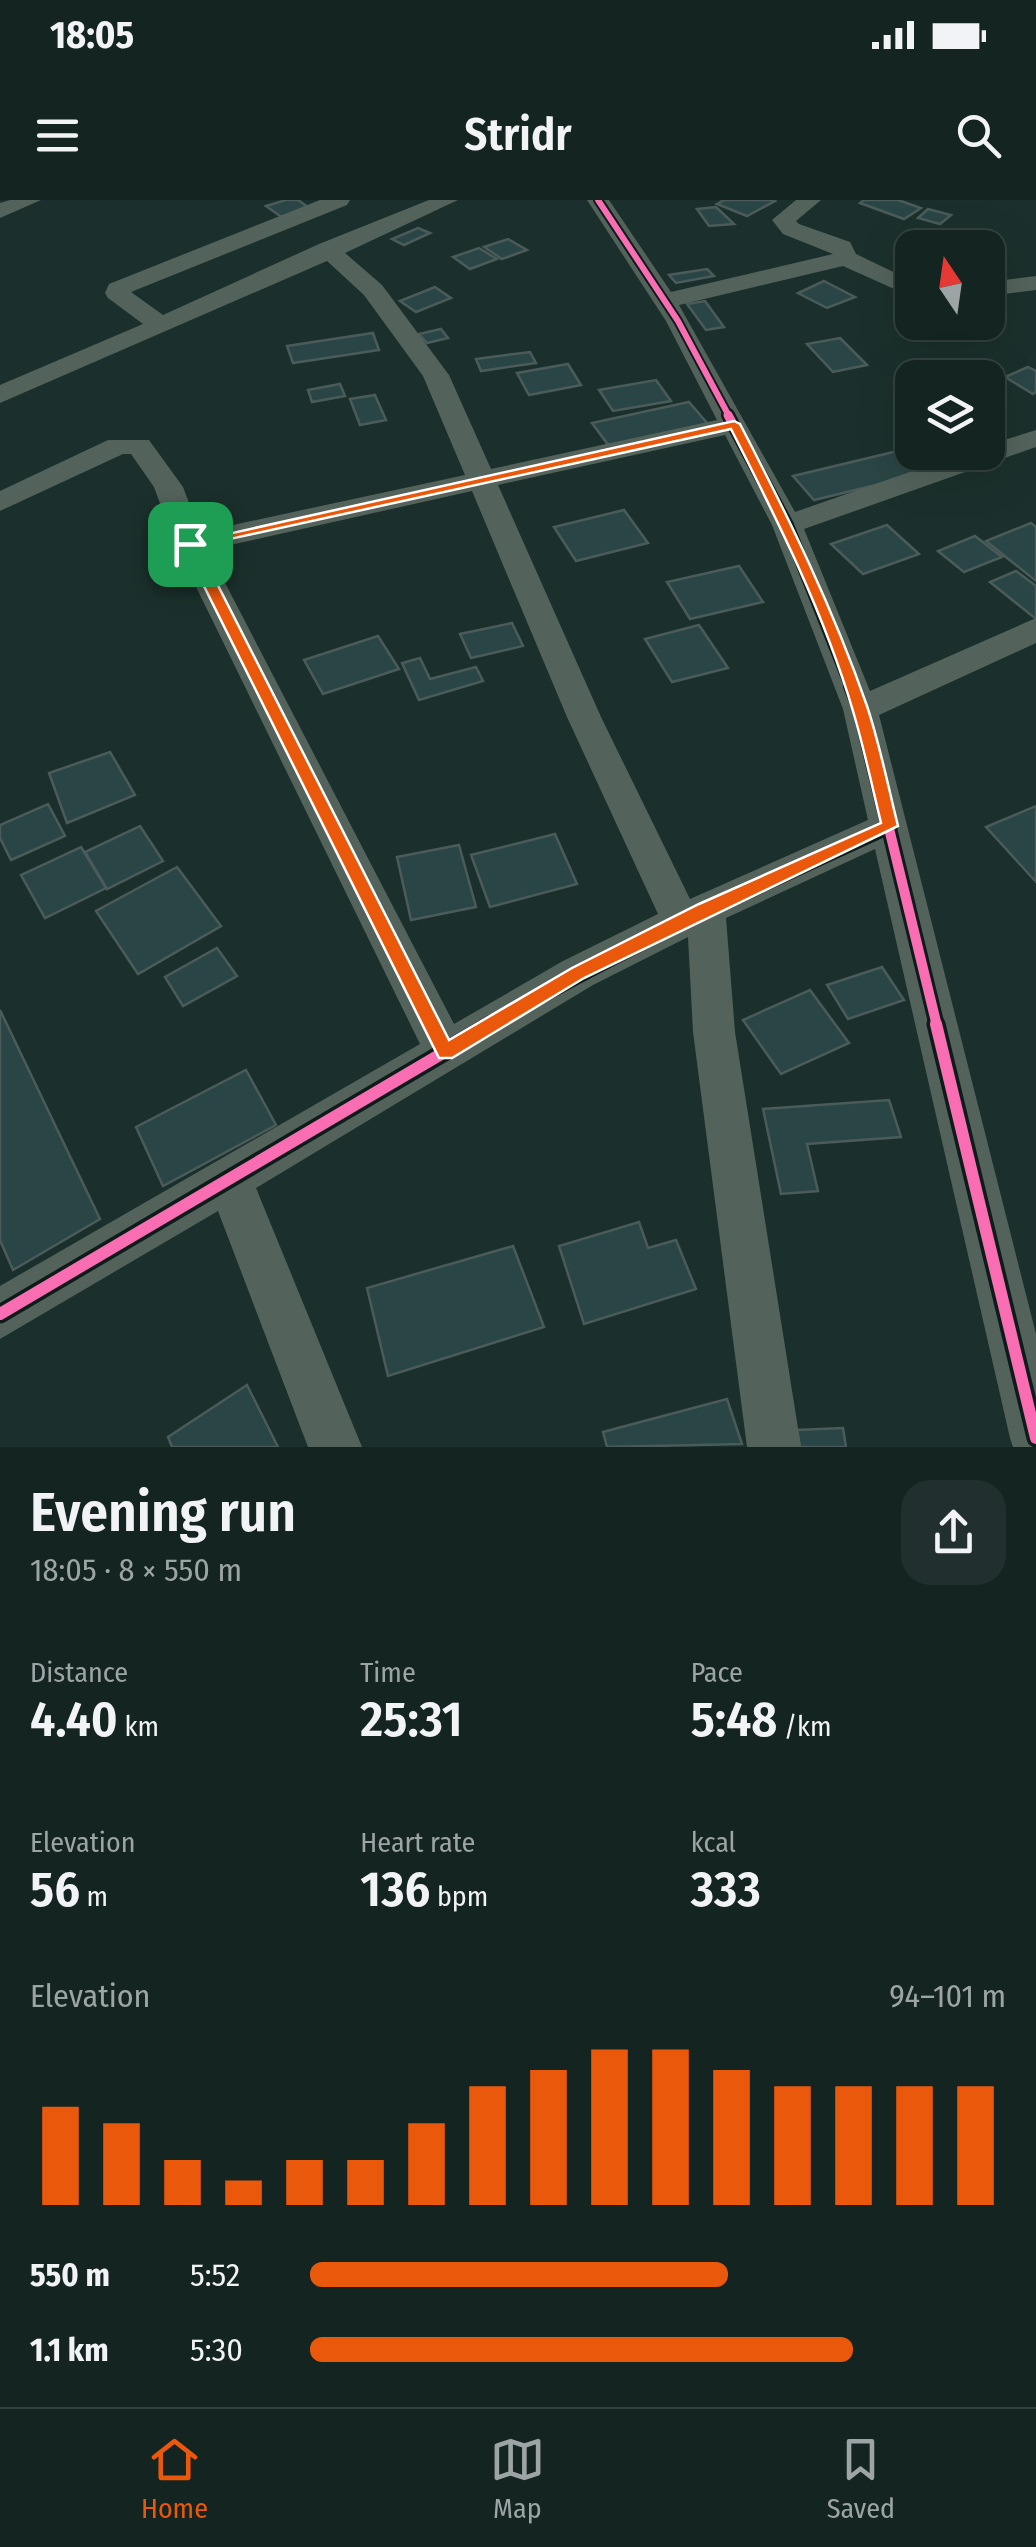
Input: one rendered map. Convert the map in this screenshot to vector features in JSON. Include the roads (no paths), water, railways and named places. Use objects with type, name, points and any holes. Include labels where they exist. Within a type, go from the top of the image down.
[{"type":"street","points":[[0,211],[30,200]]},
{"type":"street","points":[[159,324],[117,293],[118,289],[340,200]]},
{"type":"street","points":[[0,395],[327,249],[448,200]]},
{"type":"street","points":[[598,200],[664,300],[786,525],[860,709],[1022,1313],[1036,1438]]},
{"type":"street","points":[[810,200],[783,220],[791,229],[842,247],[846,258]]},
{"type":"street","points":[[327,249],[373,290],[436,375],[584,717],[693,915],[714,1032],[774,1447]]},
{"type":"street","points":[[664,300],[846,258],[895,282]]},
{"type":"street","points":[[1005,287],[1036,283]]},
{"type":"street","points":[[190,544],[734,424]]},
{"type":"street","points":[[786,525],[1036,438]]},
{"type":"street","points":[[0,502],[118,446],[139,446],[168,487],[190,544],[446,1052]]},
{"type":"street","points":[[860,709],[968,664],[1036,629]]},
{"type":"street","points":[[0,1313],[578,973],[693,915],[890,826]]},
{"type":"street","points":[[230,1181],[335,1447]]}]
